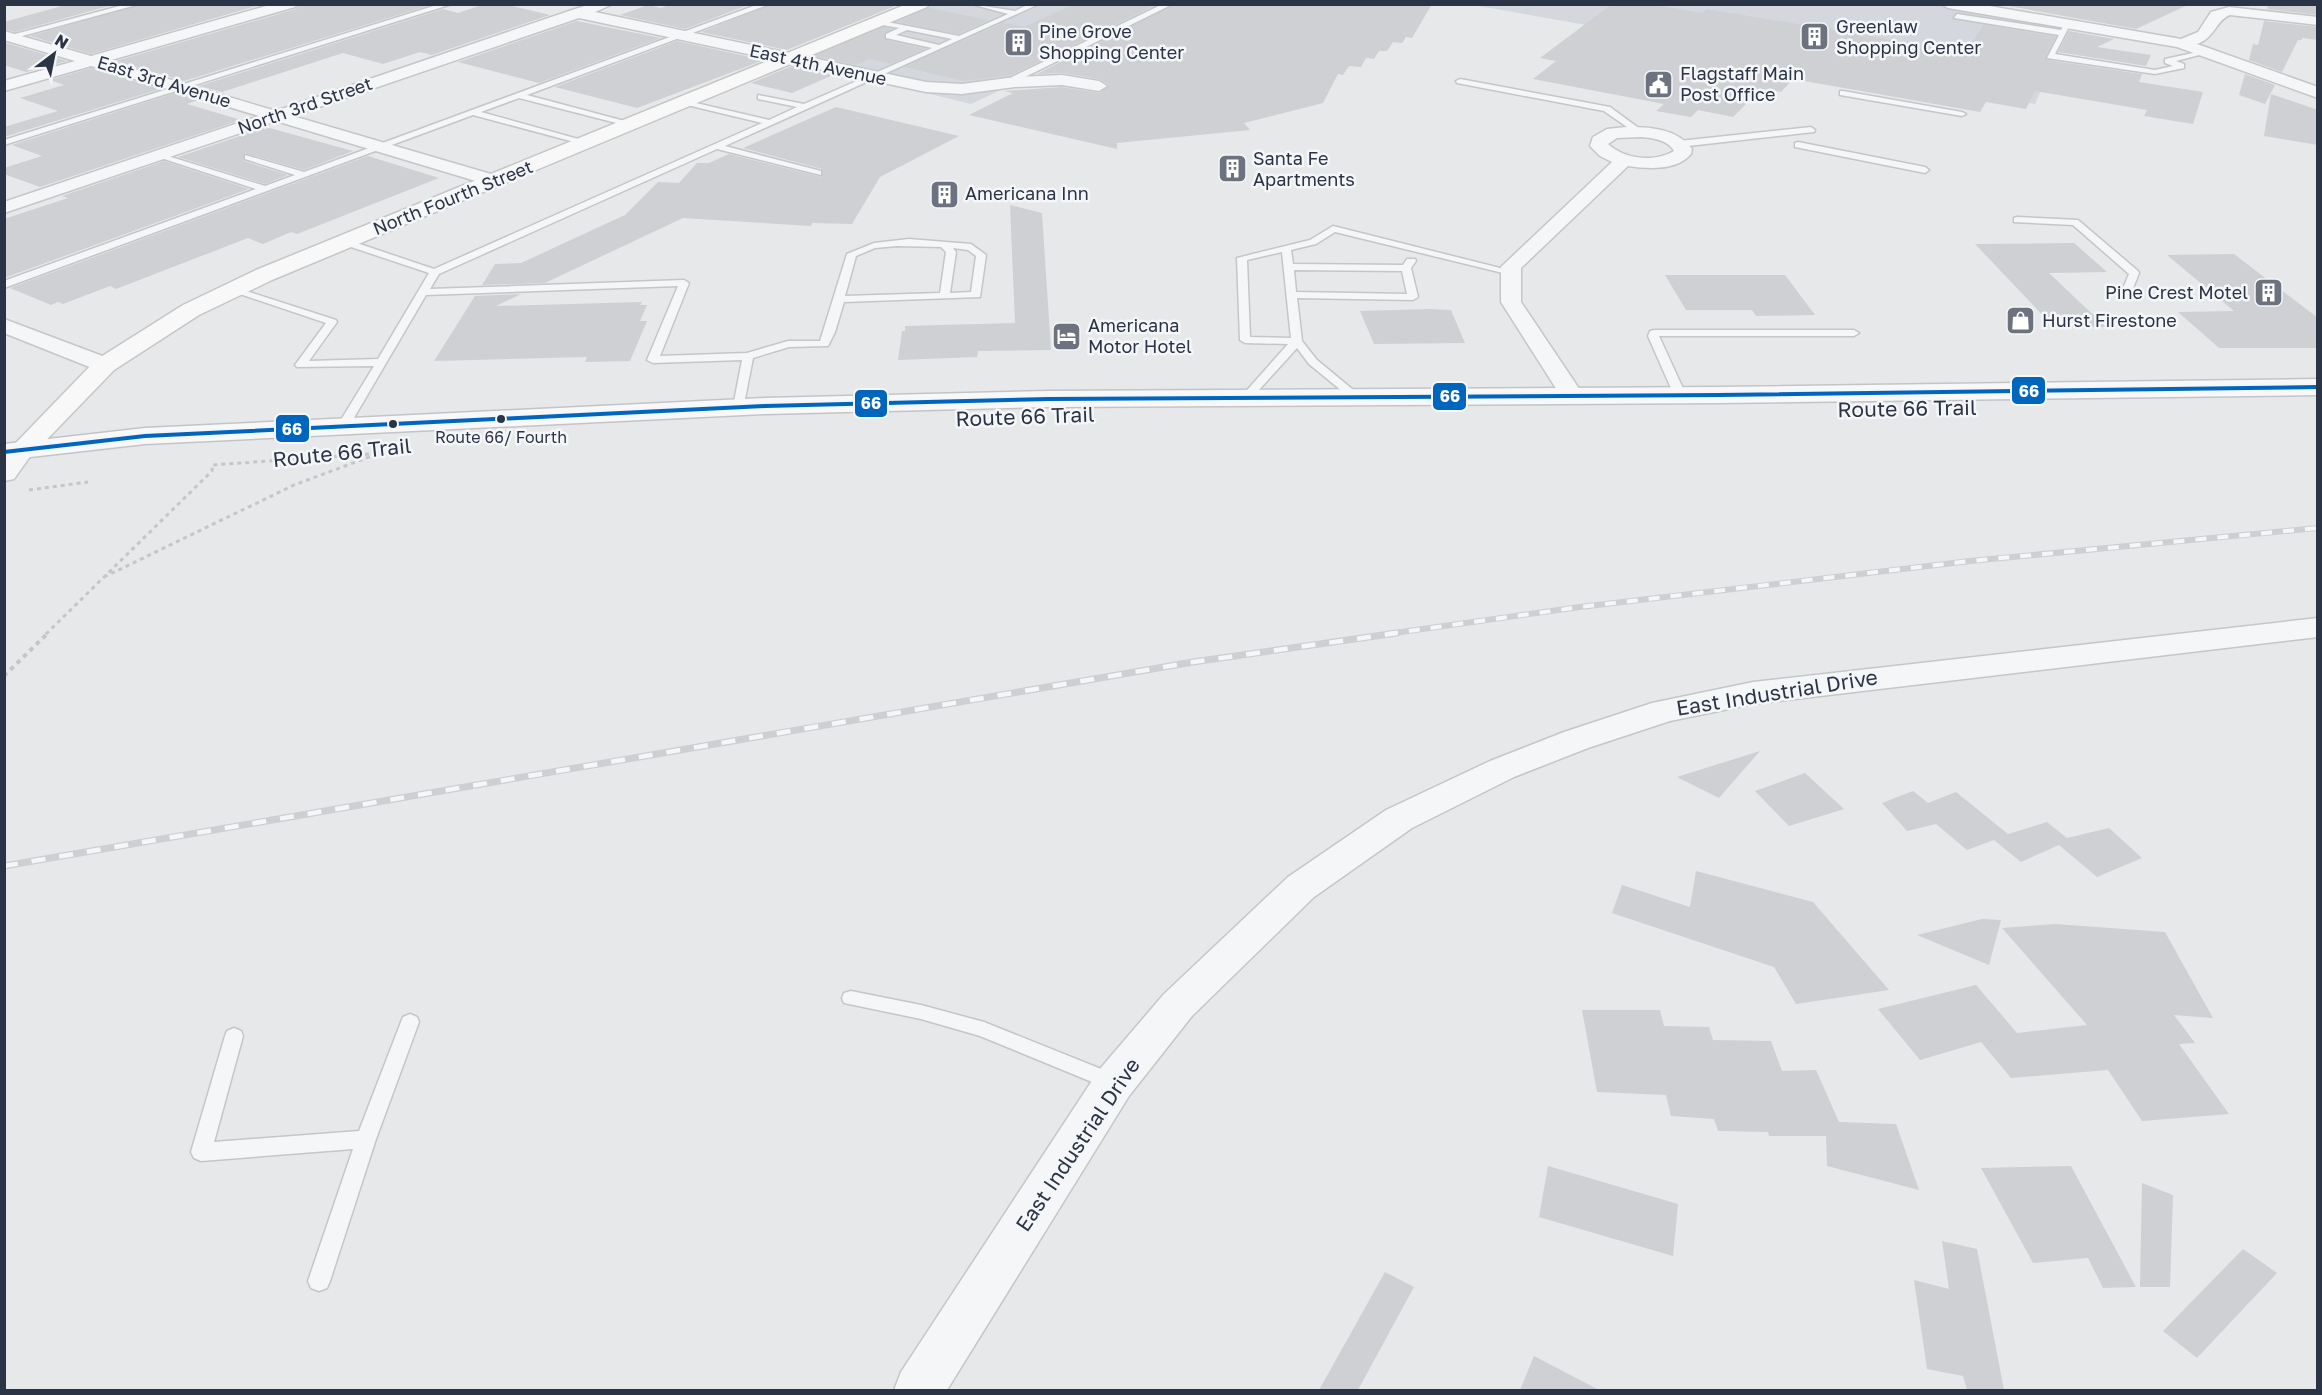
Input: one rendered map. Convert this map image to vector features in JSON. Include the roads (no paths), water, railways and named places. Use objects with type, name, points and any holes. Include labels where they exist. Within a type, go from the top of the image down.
[{"type":"main road","name":"North Fourth Street","points":[[13,452],[105,365],[191,310],[345,242],[922,4]]},
{"type":"main road","points":[[13,452],[145,436],[739,407],[1049,399],[1680,395],[2318,387]]},
{"type":"street","points":[[4,86],[290,4]]},
{"type":"street","name":"North 3rd Street","points":[[4,208],[606,4]]},
{"type":"street","points":[[1948,4],[2066,28],[2181,43],[2318,93]]},
{"type":"street","points":[[2066,28],[2080,6]]},
{"type":"street","name":"East 4th Avenue","points":[[550,7],[926,87],[962,89],[1015,82],[1062,80],[1099,86]]},
{"type":"street","points":[[2181,43],[2197,41],[2210,32],[2216,15],[2229,11],[2318,21]]},
{"type":"street","name":"East 3rd Avenue","points":[[7,37],[495,181]]},
{"type":"street","points":[[1640,132],[1663,136],[1679,144],[1683,149],[1682,154],[1667,161],[1625,159],[1603,151],[1599,146],[1599,141],[1614,133],[1640,132]]},
{"type":"street","points":[[1572,396],[1511,302],[1511,267],[1625,159]]},
{"type":"street","points":[[4,325],[105,365]]},
{"type":"street","points":[[4,473],[13,452]]},
{"type":"street","name":"East Industrial Drive","points":[[919,1390],[1114,1083],[1178,1005],[1301,887],[1399,819],[1502,769],[1576,740],[1664,711],[1752,693],[2318,627]]},
{"type":"lane","points":[[7,37],[137,4]]},
{"type":"lane","points":[[4,143],[449,4]]},
{"type":"lane","points":[[4,285],[767,4]]},
{"type":"lane","points":[[342,428],[435,272],[1036,4]]},
{"type":"lane","points":[[1015,82],[1016,79],[1170,4]]},
{"type":"lane","points":[[973,5],[1016,13]]},
{"type":"lane","points":[[1957,16],[2066,28],[2050,56],[2156,72],[2181,66],[2168,62],[2206,52]]},
{"type":"lane","points":[[880,22],[960,38]]},
{"type":"lane","points":[[907,27],[890,36],[939,47]]},
{"type":"lane","points":[[1460,81],[1607,109],[1640,132]]},
{"type":"lane","points":[[1843,93],[1962,114]]},
{"type":"lane","points":[[520,96],[629,125]]},
{"type":"lane","points":[[761,97],[806,107]]},
{"type":"lane","points":[[686,102],[772,123]]},
{"type":"lane","points":[[474,113],[586,144]]},
{"type":"lane","points":[[1679,144],[1811,130]]},
{"type":"lane","points":[[1798,145],[1925,170]]},
{"type":"lane","points":[[719,147],[818,173]]},
{"type":"lane","points":[[161,154],[266,189]]},
{"type":"lane","points":[[248,157],[305,175]]},
{"type":"lane","points":[[2017,219],[2075,222],[2134,273],[2127,291]]},
{"type":"lane","points":[[1297,341],[1245,340],[1242,258],[1313,242],[1332,229],[1511,272]]},
{"type":"lane","points":[[345,242],[435,272]]},
{"type":"lane","points":[[423,292],[684,283],[653,360],[748,356],[788,344],[824,344],[830,332],[839,298],[852,254],[868,246],[889,243],[944,244],[971,248],[981,255],[976,295],[839,298]]},
{"type":"lane","points":[[944,244],[951,252],[945,295]]},
{"type":"lane","points":[[1286,248],[1297,341],[1313,362],[1357,398]]},
{"type":"lane","points":[[1291,295],[1413,297],[1406,268],[1419,250]]},
{"type":"lane","points":[[1288,267],[1406,268]]},
{"type":"lane","points":[[233,290],[332,322],[301,365],[381,362]]},
{"type":"lane","points":[[1680,395],[1653,336],[1654,333],[1854,333]]},
{"type":"lane","points":[[1245,399],[1297,341]]},
{"type":"lane","points":[[739,407],[748,356]]},
{"type":"lane","points":[[850,998],[921,1012],[984,1030],[1114,1083]]},
{"type":"lane","points":[[319,1281],[366,1139],[410,1022]]},
{"type":"lane","points":[[234,1036],[201,1152],[366,1139]]},
{"type":"railway","points":[[1387,634],[1580,607],[1970,561],[2318,528]]},
{"type":"railway","points":[[4,866],[1193,662],[1397,633]]},
{"type":"place","name":"Greenlaw Shopping Center","points":[[1815,37]]},
{"type":"place","name":"Pine Grove Shopping Center","points":[[1018,42]]},
{"type":"place","name":"Flagstaff Main Post Office","points":[[1659,84]]},
{"type":"place","name":"Santa Fe Apartments","points":[[1232,169]]},
{"type":"place","name":"Americana Inn","points":[[944,194]]},
{"type":"place","name":"Pine Crest Motel","points":[[2269,293]]},
{"type":"place","name":"Hurst Firestone","points":[[2021,321]]},
{"type":"place","name":"Americana Motor Hotel","points":[[1067,336]]},
{"type":"place","name":"Route 66/ Fourth","points":[[501,419]]}]
